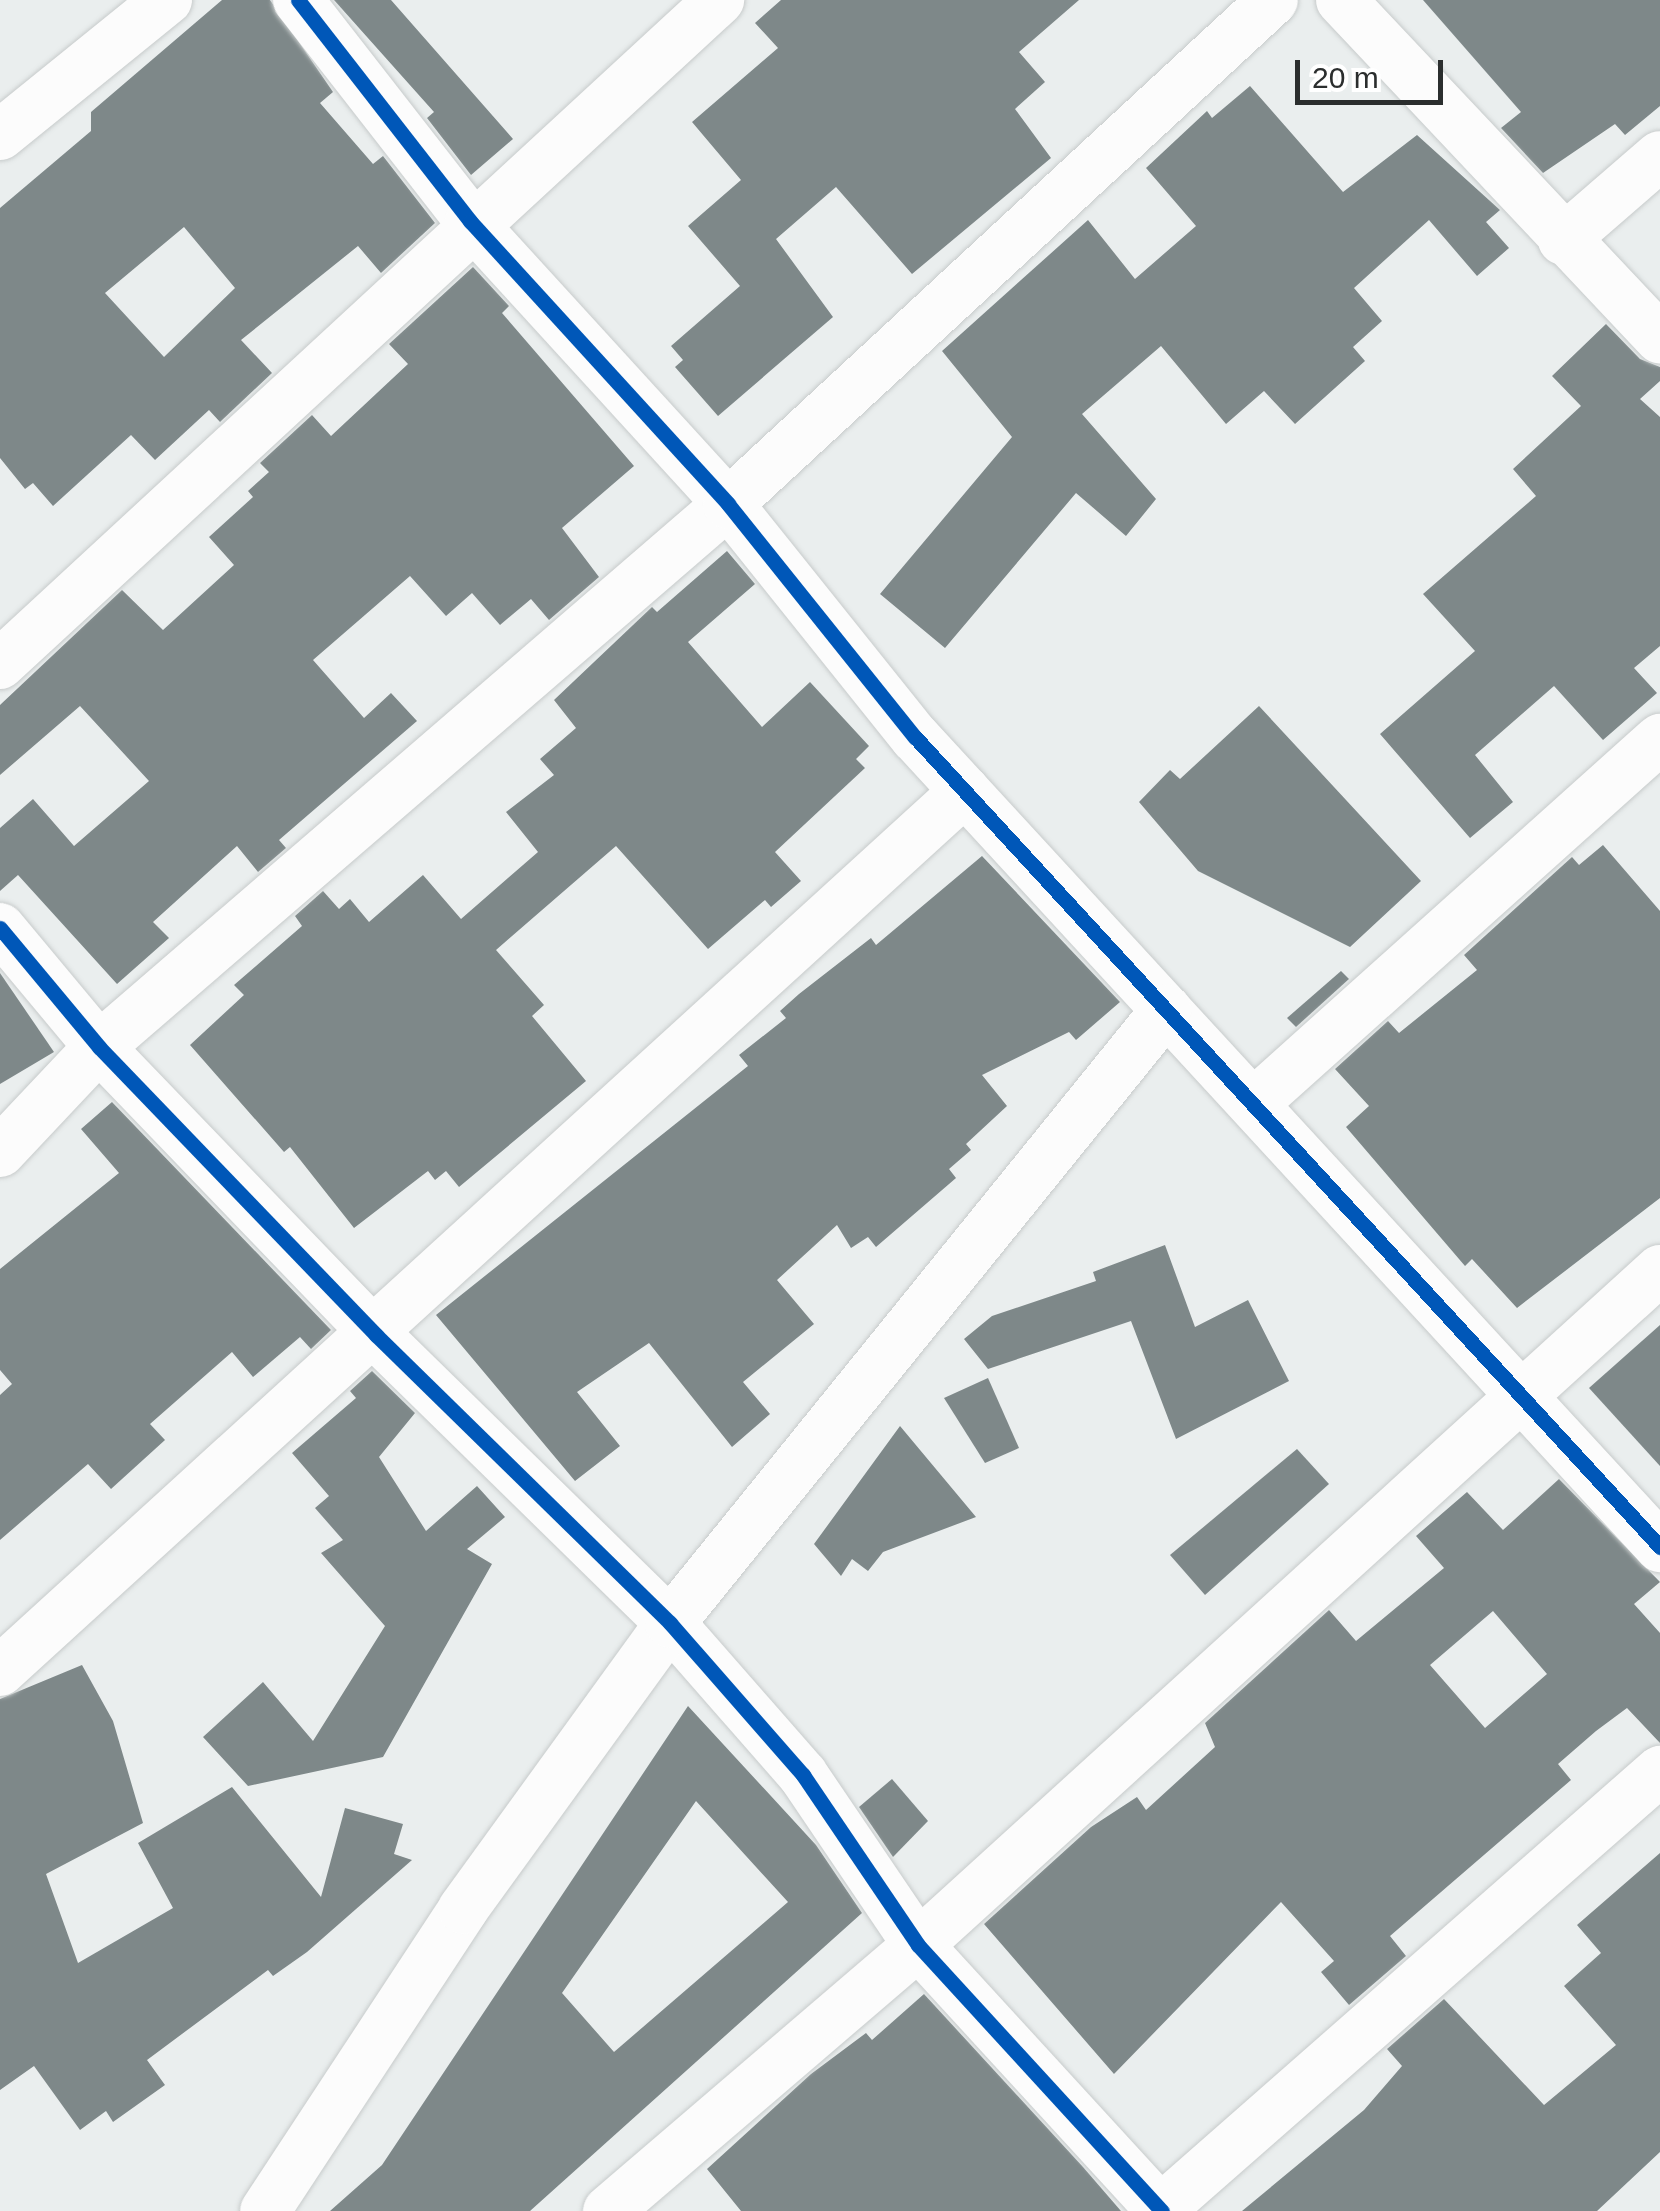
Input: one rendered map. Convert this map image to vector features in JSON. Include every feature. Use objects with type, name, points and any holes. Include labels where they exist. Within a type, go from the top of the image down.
[{"type":"street","points":[[0,136],[167,0]]},
{"type":"street","points":[[298,0],[470,222],[728,504],[966,791],[1660,1547]]},
{"type":"street","points":[[0,664],[470,222],[719,0]]},
{"type":"street","points":[[0,1152],[99,1047],[728,504],[1273,0]]},
{"type":"street","points":[[1342,0],[1563,240],[1660,339]]},
{"type":"street","points":[[1563,240],[1660,156]]},
{"type":"street","points":[[1252,1104],[1660,739]]},
{"type":"street","points":[[0,1671],[376,1335],[966,791]]},
{"type":"street","points":[[0,928],[99,1047],[376,1335],[670,1623],[803,1776],[918,1945],[1161,2210],[1660,1771]]},
{"type":"street","points":[[265,2211],[452,1925],[670,1623],[1166,1010]]},
{"type":"street","points":[[608,2211],[918,1945],[1660,1270]]},
{"type":"building","points":[[222,0],[270,0],[333,92],[320,103],[373,164],[383,156],[435,223],[381,273],[358,246],[241,340],[272,373],[220,422],[209,410],[155,460],[131,435],[53,506],[33,483],[25,489],[0,458],[0,208],[91,131],[91,112]],"holes":[[[184,227],[235,288],[164,357],[105,293]]]},
{"type":"building","points":[[334,0],[391,0],[513,139],[471,175],[427,118],[434,112]]},
{"type":"building","points":[[781,0],[1079,0],[1019,52],[1045,82],[1015,109],[1051,158],[912,274],[836,187],[776,239],[833,317],[718,416],[675,367],[683,360],[671,346],[740,286],[688,226],[741,180],[692,122],[778,48],[755,23]]},
{"type":"building","points":[[1423,0],[1660,0],[1660,106],[1625,135],[1615,124],[1543,173],[1501,128],[1521,112]]},
{"type":"building","points":[[1250,86],[1343,192],[1417,135],[1500,210],[1486,222],[1509,248],[1477,276],[1429,220],[1354,288],[1382,321],[1353,347],[1365,361],[1295,424],[1264,391],[1226,424],[1161,346],[1082,414],[1156,499],[1126,536],[1076,493],[945,648],[880,594],[1012,437],[942,351],[1088,220],[1135,279],[1196,226],[1146,168],[1207,111],[1212,118]]},
{"type":"building","points":[[473,267],[509,306],[502,313],[634,466],[562,528],[599,577],[549,620],[531,599],[500,625],[472,593],[446,616],[410,576],[313,660],[364,718],[391,693],[417,721],[279,840],[286,848],[258,872],[237,846],[153,922],[169,938],[117,984],[18,875],[0,891],[0,828],[33,799],[74,846],[149,781],[80,706],[0,775],[0,705],[122,590],[163,630],[234,565],[209,537],[253,497],[248,491],[269,472],[260,463],[312,415],[331,436],[408,364],[389,344]]},
{"type":"building","points":[[1606,324],[1640,359],[1660,367],[1660,381],[1640,399],[1660,417],[1660,646],[1634,668],[1657,693],[1603,740],[1554,686],[1475,755],[1513,802],[1470,838],[1380,734],[1475,651],[1423,594],[1536,496],[1513,469],[1581,406],[1552,376]]},
{"type":"building","points":[[727,551],[755,584],[688,642],[762,727],[810,682],[869,746],[856,759],[865,768],[775,852],[801,881],[771,907],[765,900],[708,949],[616,846],[496,950],[544,1005],[532,1016],[586,1081],[459,1187],[446,1171],[435,1180],[428,1171],[354,1228],[290,1147],[284,1152],[190,1045],[244,995],[234,985],[302,926],[295,916],[323,891],[339,909],[350,899],[369,922],[423,875],[461,919],[538,852],[506,812],[554,775],[540,759],[576,728],[554,700],[652,607],[657,612]]},
{"type":"building","points":[[1259,706],[1421,881],[1350,947],[1198,871],[1139,802],[1170,770],[1180,779]]},
{"type":"building","points":[[1603,845],[1660,911],[1660,1198],[1517,1308],[1472,1259],[1465,1266],[1346,1127],[1369,1106],[1335,1069],[1388,1021],[1399,1033],[1477,970],[1464,955],[1572,857],[1579,865]]},
{"type":"building","points":[[982,856],[1120,1002],[1076,1040],[1069,1032],[982,1075],[1007,1106],[966,1144],[971,1150],[949,1169],[956,1178],[876,1247],[868,1237],[851,1248],[837,1225],[777,1280],[814,1324],[743,1382],[770,1414],[732,1447],[649,1343],[577,1392],[620,1446],[575,1481],[436,1315],[748,1066],[739,1055],[786,1018],[780,1011],[799,994],[871,938],[876,945]]},
{"type":"building","points":[[1341,971],[1349,979],[1296,1027],[1287,1018]]},
{"type":"building","points":[[0,973],[54,1052],[0,1084]]},
{"type":"building","points":[[112,1102],[331,1330],[311,1349],[300,1337],[253,1377],[232,1352],[150,1424],[165,1440],[111,1489],[88,1464],[0,1540],[0,1395],[12,1384],[0,1370],[0,1269],[119,1173],[81,1129]]},
{"type":"building","points":[[1165,1245],[1195,1327],[1248,1300],[1289,1381],[1176,1439],[1131,1321],[988,1369],[964,1339],[992,1316],[1096,1281],[1093,1272]]},
{"type":"building","points":[[1660,1325],[1660,1466],[1589,1388]]},
{"type":"building","points":[[372,1371],[415,1413],[379,1457],[426,1531],[477,1486],[505,1517],[467,1549],[492,1564],[383,1757],[248,1786],[203,1737],[263,1682],[313,1741],[385,1626],[321,1553],[343,1540],[315,1508],[329,1496],[292,1453],[356,1398],[350,1391]]},
{"type":"building","points":[[988,1378],[1019,1448],[985,1463],[944,1398]]},
{"type":"building","points":[[900,1426],[976,1517],[883,1552],[868,1571],[852,1559],[841,1576],[814,1544]]},
{"type":"building","points":[[1297,1449],[1329,1484],[1205,1595],[1170,1555]]},
{"type":"building","points":[[1559,1479],[1660,1582],[1634,1604],[1660,1633],[1660,1743],[1627,1708],[1596,1731],[1558,1764],[1571,1780],[1390,1936],[1406,1956],[1349,2005],[1321,1972],[1334,1961],[1281,1902],[1114,2074],[984,1924],[1091,1827],[1137,1797],[1146,1810],[1215,1747],[1205,1723],[1329,1610],[1356,1641],[1444,1568],[1416,1536],[1467,1492],[1503,1530]],"holes":[[[1493,1611],[1547,1674],[1485,1728],[1430,1665]]]},
{"type":"building","points":[[82,1665],[113,1721],[143,1823],[46,1874],[78,1963],[173,1908],[138,1843],[232,1787],[321,1897],[345,1808],[403,1824],[394,1854],[412,1860],[307,1952],[273,1976],[268,1970],[147,2060],[165,2085],[113,2122],[106,2111],[80,2130],[34,2066],[0,2090],[0,1699]]},
{"type":"building","points":[[688,1706],[816,1845],[862,1913],[530,2211],[330,2211],[382,2165]],"holes":[[[696,1801],[788,1902],[614,2052],[562,1993]]]},
{"type":"building","points":[[892,1779],[928,1821],[893,1857],[859,1807]]},
{"type":"building","points":[[1660,1853],[1660,2152],[1597,2211],[1242,2211],[1364,2110],[1402,2066],[1387,2049],[1444,1999],[1544,2105],[1616,2045],[1564,1986],[1601,1953],[1577,1925]]},
{"type":"building","points":[[924,1994],[1121,2211],[741,2211],[707,2169],[811,2074],[866,2033],[872,2040]]},
{"type":"cycle path","points":[[298,0],[470,221],[728,504],[915,737],[1660,1547]]},
{"type":"cycle path","points":[[0,928],[99,1047],[376,1335],[670,1623],[803,1775],[918,1945],[1162,2211]]}]
